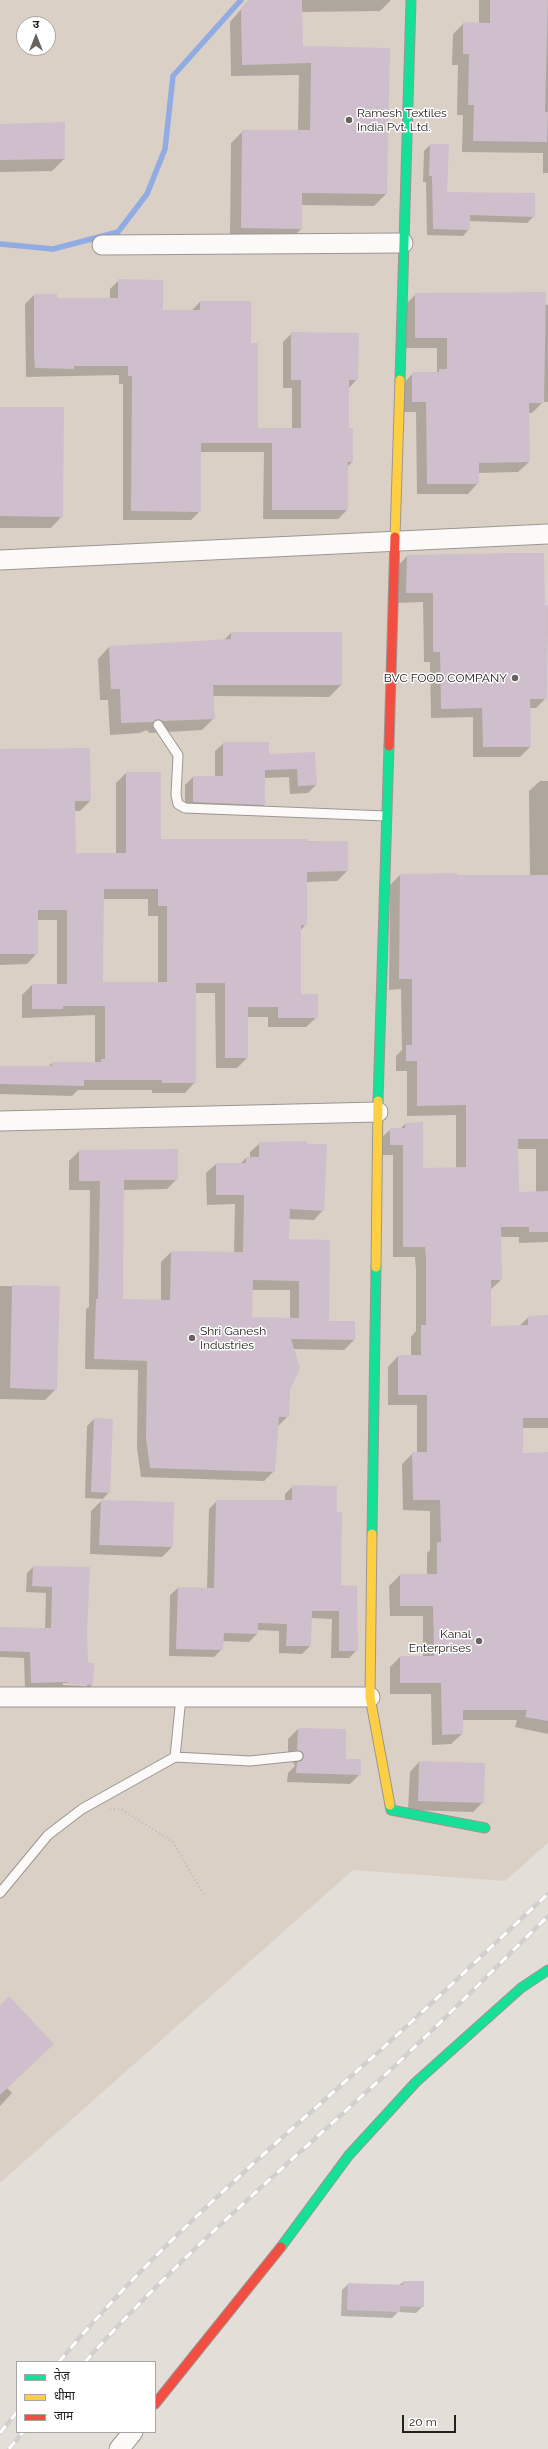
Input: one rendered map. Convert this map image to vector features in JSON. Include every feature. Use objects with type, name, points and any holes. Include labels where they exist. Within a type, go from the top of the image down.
[{"type":"street","points":[[411,0],[378,1112],[370,1697],[391,1810],[485,1828]]},
{"type":"street","points":[[102,245],[404,243]]},
{"type":"street","points":[[0,560],[395,540],[548,534]]},
{"type":"street","points":[[0,1121],[378,1112]]},
{"type":"street","points":[[0,1697],[370,1697]]},
{"type":"street","points":[[156,2403],[300,2223],[349,2155],[416,2082],[521,1988],[548,1970]]},
{"type":"street","points":[[120,2449],[132,2433]]},
{"type":"lane","points":[[158,725],[178,755],[176,795],[178,804],[185,808],[386,816]]},
{"type":"lane","points":[[175,1757],[181,1697]]},
{"type":"lane","points":[[0,1894],[48,1835],[82,1809],[175,1757],[250,1761],[298,1756]]},
{"type":"path","points":[[82,1809],[121,1809],[173,1842],[205,1897]]},
{"type":"shaded area","points":[[0,0],[548,0],[548,1843],[505,1881],[353,1870],[0,2183]]},
{"type":"building","points":[[249,0],[302,0],[303,46],[390,48],[387,194],[302,193],[302,229],[241,228],[242,130],[310,130],[311,63],[242,65],[241,9]]},
{"type":"building","points":[[490,0],[548,0],[545,112],[548,112],[547,142],[473,141],[474,105],[468,105],[469,54],[463,54],[463,22],[490,23]]},
{"type":"building","points":[[65,122],[65,159],[0,160],[0,124]]},
{"type":"building","points":[[430,144],[449,144],[447,192],[535,193],[535,217],[470,215],[470,230],[433,229],[432,176],[429,176]]},
{"type":"building","points":[[118,279],[163,280],[163,310],[200,310],[200,301],[251,301],[251,343],[258,343],[258,428],[301,428],[301,380],[291,380],[291,332],[359,333],[358,380],[349,380],[349,428],[353,428],[353,462],[348,462],[348,510],[272,510],[272,443],[201,443],[201,512],[131,511],[132,376],[128,376],[128,366],[74,366],[74,369],[35,368],[34,354],[34,294],[57,294],[57,298],[118,298]]},
{"type":"building","points":[[546,292],[544,403],[529,403],[530,462],[479,463],[479,484],[427,484],[426,402],[412,402],[412,372],[439,372],[439,369],[447,369],[447,338],[415,338],[415,293]]},
{"type":"building","points":[[0,407],[64,407],[63,517],[0,516]]},
{"type":"building","points":[[544,553],[545,605],[548,605],[547,699],[530,699],[531,747],[483,747],[482,708],[441,709],[440,652],[433,652],[433,593],[406,593],[407,555]]},
{"type":"building","points":[[231,632],[342,632],[342,685],[213,685],[215,719],[163,721],[158,719],[153,722],[121,723],[120,689],[111,689],[109,646],[231,639]]},
{"type":"building","points":[[223,742],[269,742],[269,754],[315,752],[317,785],[298,786],[297,769],[265,770],[265,805],[193,802],[193,776],[223,776]]},
{"type":"building","points":[[90,748],[91,801],[75,801],[76,853],[126,853],[126,772],[161,772],[161,839],[307,839],[307,842],[348,841],[348,871],[307,872],[307,925],[301,925],[301,994],[318,994],[318,1018],[278,1018],[278,1007],[248,1007],[248,1058],[225,1058],[225,983],[196,983],[196,1083],[162,1083],[162,1080],[84,1080],[84,1086],[0,1084],[0,1066],[52,1066],[52,1062],[101,1062],[101,1059],[105,1059],[105,1006],[63,1006],[63,1009],[32,1009],[32,984],[67,984],[67,910],[38,910],[38,954],[0,954],[0,749]],"holes":[[[104,889],[158,889],[158,906],[167,906],[167,982],[103,982]]]},
{"type":"building","points":[[457,873],[457,875],[548,875],[548,1139],[518,1139],[519,1192],[548,1191],[548,1232],[529,1232],[529,1227],[501,1227],[502,1280],[491,1280],[491,1326],[528,1325],[528,1316],[548,1315],[548,1418],[523,1418],[523,1453],[548,1452],[548,1721],[525,1717],[527,1710],[463,1710],[463,1734],[442,1735],[441,1683],[400,1683],[400,1656],[434,1656],[433,1606],[400,1606],[400,1574],[437,1574],[437,1542],[441,1542],[440,1500],[413,1500],[412,1452],[427,1452],[427,1395],[398,1395],[398,1355],[421,1355],[421,1325],[426,1325],[426,1259],[425,1247],[403,1247],[403,1145],[390,1145],[390,1128],[405,1128],[405,1123],[423,1122],[423,1168],[466,1167],[466,1105],[417,1106],[417,1061],[406,1061],[406,1045],[412,1045],[412,979],[399,979],[400,874]]},
{"type":"building","points":[[307,1141],[307,1144],[327,1144],[324,1211],[290,1209],[289,1239],[330,1240],[329,1321],[355,1321],[355,1340],[291,1339],[300,1368],[290,1390],[289,1417],[279,1417],[275,1472],[150,1468],[146,1438],[147,1361],[94,1359],[96,1299],[98,1299],[100,1181],[79,1181],[79,1150],[178,1149],[178,1180],[124,1180],[123,1299],[170,1300],[171,1251],[243,1252],[244,1195],[216,1195],[216,1163],[246,1163],[246,1157],[259,1157],[259,1142]],"holes":[[[253,1280],[299,1281],[299,1318],[252,1317]]]},
{"type":"building","points":[[12,1285],[60,1286],[57,1390],[10,1388]]},
{"type":"building","points":[[94,1418],[113,1419],[110,1493],[91,1492]]},
{"type":"building","points":[[292,1485],[337,1486],[337,1512],[342,1512],[341,1585],[357,1586],[358,1651],[339,1651],[339,1611],[312,1611],[311,1646],[286,1646],[287,1624],[258,1623],[258,1634],[224,1633],[223,1650],[176,1649],[178,1587],[214,1588],[216,1500],[292,1500]]},
{"type":"building","points":[[101,1500],[174,1502],[173,1547],[99,1545]]},
{"type":"building","points":[[33,1566],[90,1567],[87,1631],[88,1663],[94,1663],[93,1685],[68,1684],[68,1682],[31,1683],[30,1652],[0,1651],[0,1627],[51,1628],[52,1587],[32,1586]]},
{"type":"building","points":[[298,1728],[346,1729],[346,1759],[361,1759],[361,1775],[296,1773],[297,1762],[302,1761],[304,1756],[303,1752],[297,1750]]},
{"type":"building","points":[[419,1761],[485,1763],[484,1803],[418,1801]]},
{"type":"building","points":[[9,1996],[54,2044],[0,2095],[0,2005]]},
{"type":"building","points":[[403,2281],[424,2281],[424,2307],[400,2306],[400,2312],[347,2310],[348,2283],[403,2285]]},
{"type":"waterway","points":[[0,244],[53,249],[118,232],[147,194],[165,149],[173,76],[241,0]]},
{"type":"railway","points":[[60,2361],[130,2282],[206,2207],[435,2000],[548,1894]]},
{"type":"railway","points":[[86,2361],[156,2286],[232,2214],[407,2055],[548,1916]]},
{"type":"railway","points":[[0,2433],[16,2413]]},
{"type":"railway","points":[[9,2449],[22,2433]]},
{"type":"traffic: fast","points":[[400,380],[411,0]]},
{"type":"traffic: fast","points":[[378,1101],[389,746]]},
{"type":"traffic: fast","points":[[372,1534],[376,1267]]},
{"type":"traffic: fast","points":[[390,1805],[391,1810],[485,1828]]},
{"type":"traffic: fast","points":[[281,2247],[349,2155],[416,2082],[521,1988],[548,1970]]},
{"type":"traffic: slow","points":[[395,537],[400,380]]},
{"type":"traffic: slow","points":[[376,1267],[378,1101]]},
{"type":"traffic: slow","points":[[372,1534],[370,1697],[390,1805]]},
{"type":"traffic: jam","points":[[389,746],[395,537]]},
{"type":"traffic: jam","points":[[156,2403],[281,2247]]},
{"type":"place","name":"Ramesh Textiles India Pvt. Ltd.","points":[[349,120]]},
{"type":"place","name":"BVC FOOD COMPANY","points":[[515,678]]},
{"type":"place","name":"Shri Ganesh Industries","points":[[192,1338]]},
{"type":"place","name":"Kanal Enterprises","points":[[479,1641]]}]
